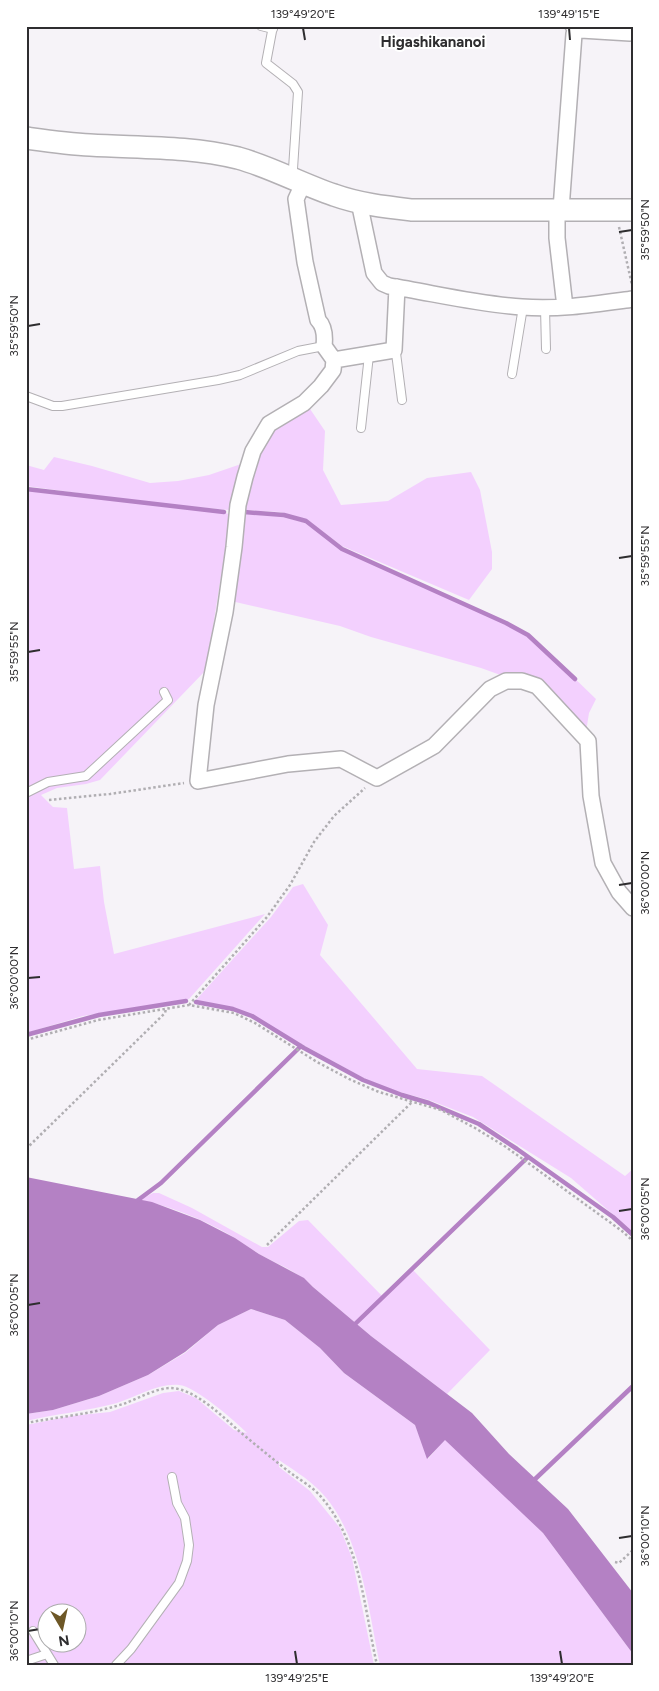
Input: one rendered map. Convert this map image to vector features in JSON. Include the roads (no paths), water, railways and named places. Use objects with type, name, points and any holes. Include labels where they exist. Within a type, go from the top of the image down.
[{"type":"street","points":[[565,307],[557,238],[574,27],[610,33],[630,33]]},
{"type":"street","points":[[26,138],[90,145],[140,146],[204,152],[239,159],[336,196],[379,207],[412,210],[624,210]]},
{"type":"street","points":[[297,181],[296,199],[305,262],[318,320],[322,324],[325,337],[324,346],[334,360],[333,370],[321,386],[304,403],[269,424],[253,451],[244,477],[238,505],[225,612],[206,705],[198,781],[288,764],[340,759],[377,778],[434,746],[490,690],[506,681],[522,681],[537,686],[588,741],[591,796],[603,863],[619,892],[633,908]]},
{"type":"street","points":[[359,202],[374,272],[382,283],[488,304],[522,307],[565,307],[633,299]]},
{"type":"street","points":[[334,360],[394,350],[397,287]]},
{"type":"lane","points":[[261,26],[273,28],[266,63],[294,84],[298,92],[293,169],[297,181]]},
{"type":"lane","points":[[512,374],[522,307]]},
{"type":"lane","points":[[545,308],[546,349]]},
{"type":"lane","points":[[26,396],[53,406],[62,406],[218,380],[240,375],[298,351],[324,346]]},
{"type":"lane","points":[[394,350],[396,353],[402,400]]},
{"type":"lane","points":[[361,428],[369,355]]},
{"type":"lane","points":[[26,793],[48,782],[86,776],[168,700],[164,692]]},
{"type":"lane","points":[[116,1665],[132,1649],[179,1583],[188,1561],[189,1546],[185,1518],[177,1504],[172,1478]]},
{"type":"lane","points":[[33,1631],[38,1639]]},
{"type":"lane","points":[[26,1661],[47,1654],[54,1665]]},
{"type":"waterway","points":[[26,489],[224,512]]},
{"type":"waterway","points":[[244,512],[284,515],[306,521],[342,549],[506,623],[528,635],[575,679]]},
{"type":"waterway","points":[[26,1035],[99,1015],[186,1001]]},
{"type":"waterway","points":[[196,1002],[233,1009],[252,1016],[304,1048],[363,1080],[429,1103],[479,1124],[613,1217],[633,1235]]},
{"type":"waterway","points":[[138,1200],[161,1183],[301,1046]]},
{"type":"waterway","points":[[353,1326],[528,1157]]},
{"type":"waterway","points":[[532,1482],[633,1386]]},
{"type":"district","name":"Higashikananoi","points":[[433,42]]}]
